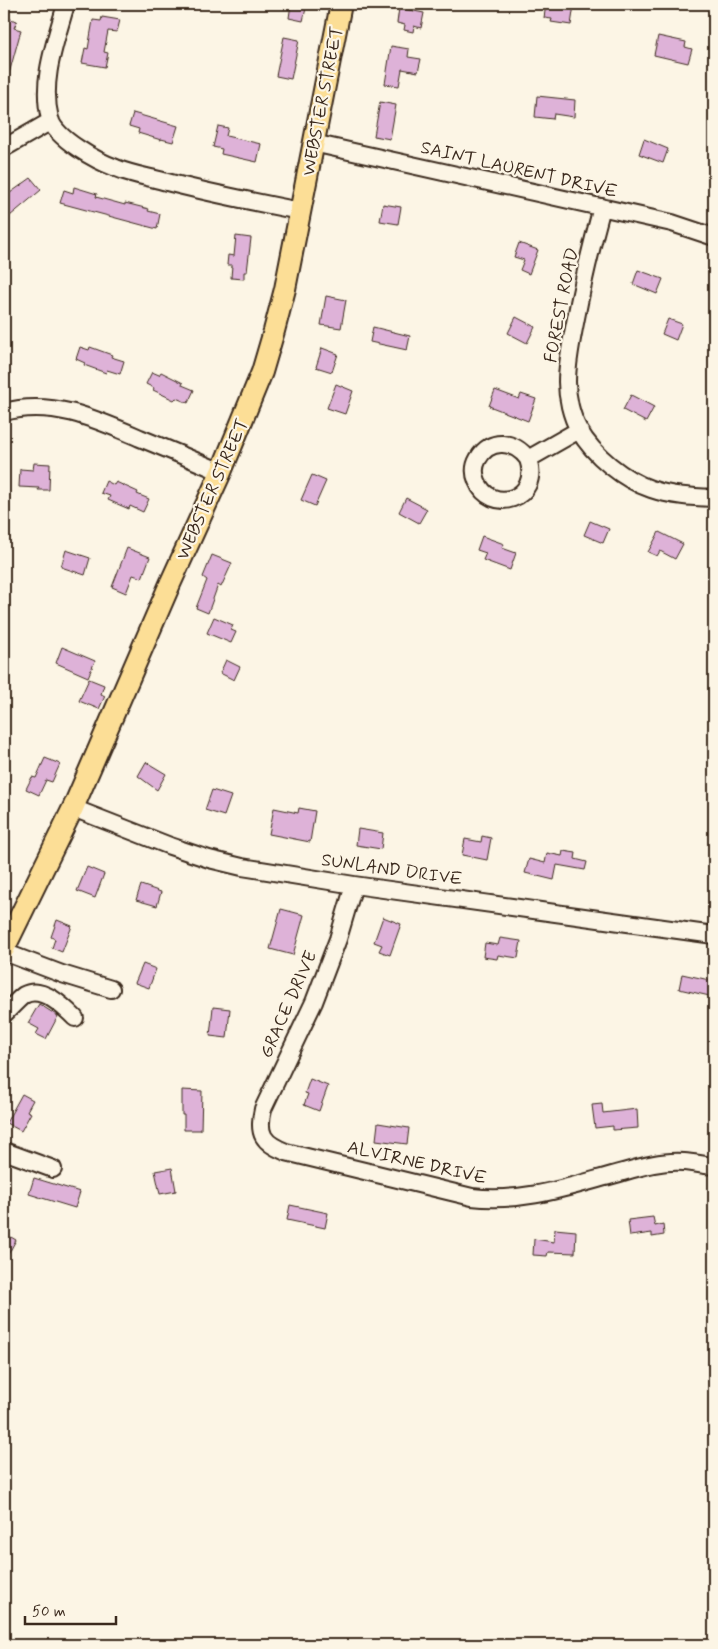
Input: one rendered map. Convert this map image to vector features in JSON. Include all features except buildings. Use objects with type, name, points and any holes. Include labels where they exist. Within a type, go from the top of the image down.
[{"type":"main road","name":"WEBSTER STREET","points":[[4,950],[73,808],[170,584],[221,472],[262,372],[285,289],[341,4]]},
{"type":"street","points":[[66,4],[46,82],[51,121],[74,146],[117,169],[210,194],[300,211]]},
{"type":"street","points":[[4,148],[51,121]]},
{"type":"street","name":"SAINT LAURENT DRIVE","points":[[313,143],[672,223],[714,236]]},
{"type":"street","name":"FOREST ROAD","points":[[602,207],[583,284],[569,355],[567,383],[572,411],[579,430],[601,457],[624,476],[650,489],[679,496],[714,498]]},
{"type":"street","points":[[4,412],[29,407],[71,411],[98,420],[221,472]]},
{"type":"street","points":[[528,459],[579,430]]},
{"type":"street","name":"SUNLAND DRIVE","points":[[73,808],[209,860],[242,867],[354,885],[714,935]]},
{"type":"street","name":"GRACE DRIVE","points":[[263,1138],[260,1126],[263,1109],[314,1002],[338,938],[354,885]]},
{"type":"street","points":[[4,950],[62,974],[111,988]]},
{"type":"street","points":[[4,1014],[25,995],[38,993],[59,1002],[75,1018]]},
{"type":"street","name":"ALVIRNE DRIVE","points":[[263,1138],[269,1144],[286,1152],[487,1199],[516,1198],[544,1193],[655,1164],[683,1162],[714,1166]]},
{"type":"street","points":[[4,1151],[54,1169]]}]
